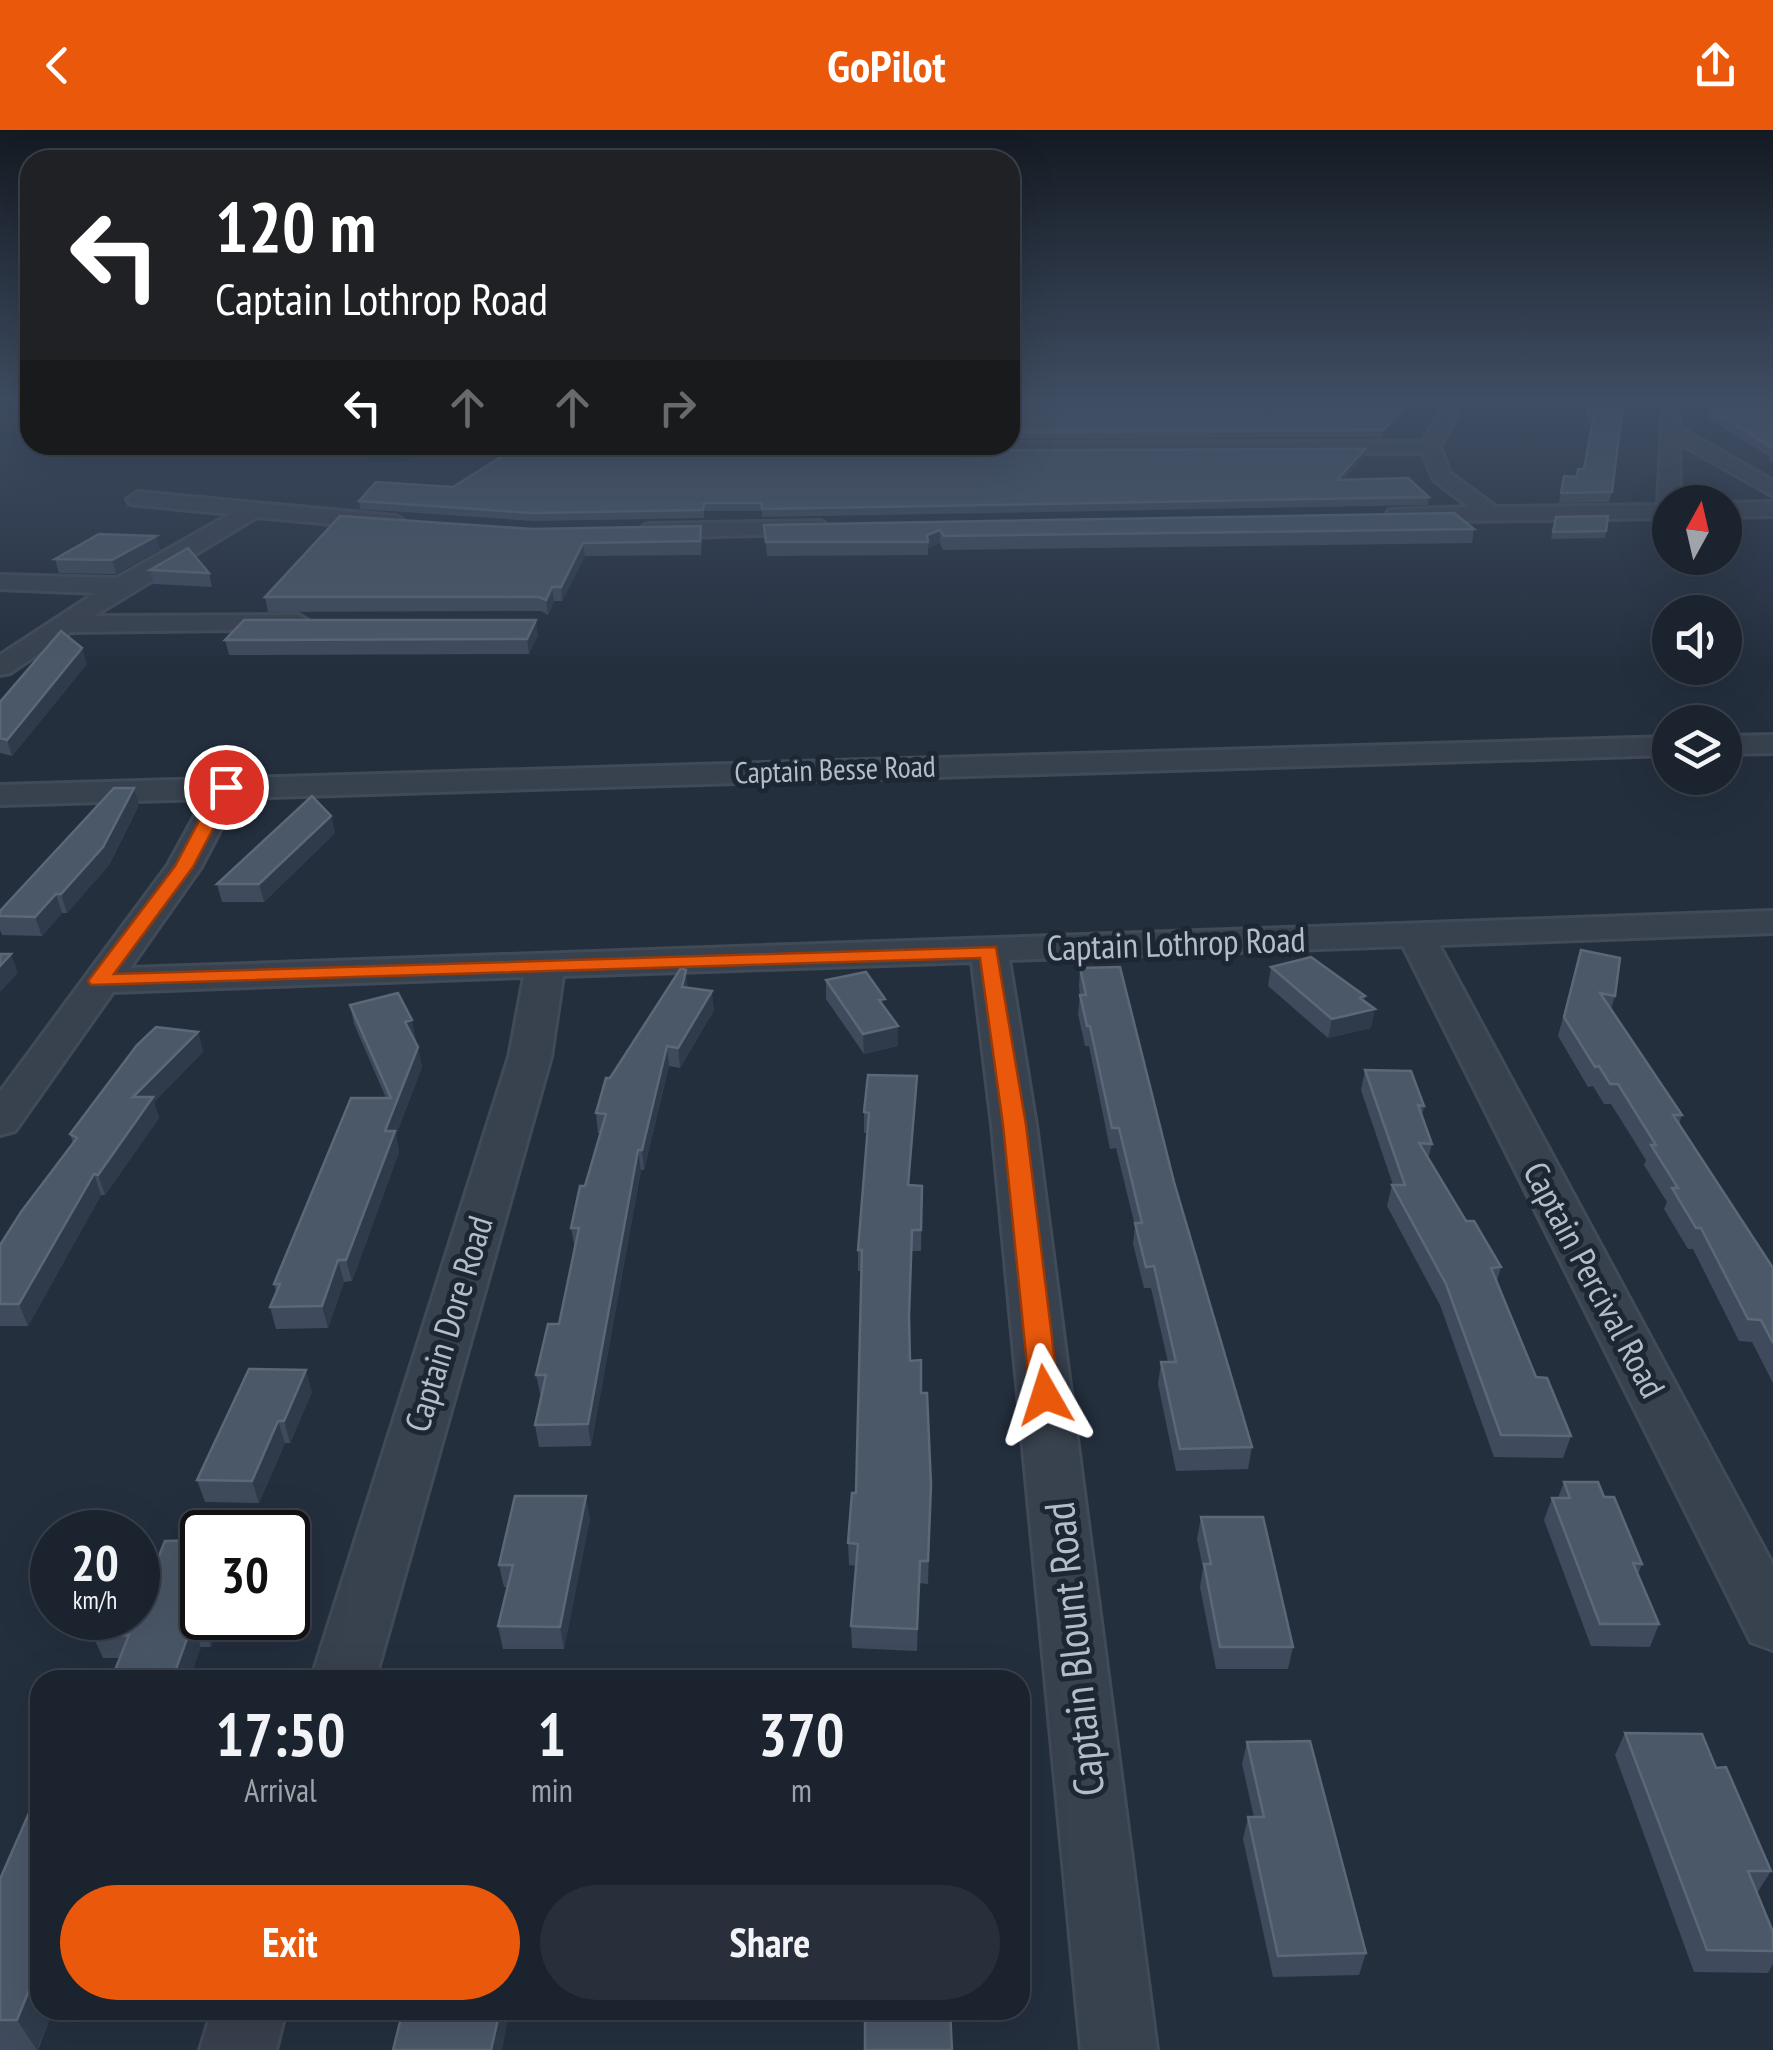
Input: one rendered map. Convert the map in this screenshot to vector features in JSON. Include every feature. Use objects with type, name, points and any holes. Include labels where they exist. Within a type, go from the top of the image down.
[{"type":"street","points":[[1463,493],[1490,513]]},
{"type":"street","points":[[138,499],[418,525]]},
{"type":"street","points":[[1742,510],[1773,509]]},
{"type":"street","points":[[0,667],[122,586],[253,510]]},
{"type":"street","points":[[1371,516],[1652,510]]},
{"type":"street","points":[[618,532],[841,528]]},
{"type":"street","points":[[0,582],[122,586]]},
{"type":"street","points":[[64,624],[322,624]]},
{"type":"street","points":[[1742,745],[1773,744]]},
{"type":"street","name":"Captain Besse Road","points":[[0,795],[1652,747]]},
{"type":"street","points":[[0,1122],[98,981],[184,867],[226,787]]},
{"type":"street","name":"Captain Lothrop Road","points":[[98,981],[1773,922]]},
{"type":"street","name":"Captain Percival Road","points":[[1416,936],[1773,1624]]},
{"type":"street","name":"Captain Blount Road","points":[[989,951],[1014,1125],[1119,2050]]},
{"type":"street","name":"Captain Dore Road","points":[[346,1670],[530,1057],[545,966]]},
{"type":"street","points":[[238,2050],[246,2020]]},
{"type":"building","points":[[367,493],[1424,493],[1429,497],[762,509],[761,503],[704,503],[703,510],[533,513],[359,501]]},
{"type":"building","points":[[1454,513],[1474,529],[944,536],[940,530],[927,535],[928,542],[766,542],[764,525]]},
{"type":"building","points":[[340,516],[532,529],[701,526],[700,541],[583,543],[561,587],[552,587],[546,600],[265,597]]},
{"type":"building","points":[[1608,516],[1606,531],[1553,532],[1556,517]]},
{"type":"building","points":[[99,534],[156,536],[112,560],[55,559]]},
{"type":"building","points":[[188,548],[209,573],[150,570]]},
{"type":"building","points":[[244,620],[536,620],[527,639],[225,640]]},
{"type":"building","points":[[61,631],[82,648],[7,740],[0,738],[0,702]]},
{"type":"building","points":[[114,788],[134,788],[103,847],[35,917],[0,916],[0,911]]},
{"type":"building","points":[[312,796],[331,816],[259,884],[217,884]]},
{"type":"building","points":[[1581,950],[1620,958],[1615,996],[1600,993],[1682,1115],[1673,1115],[1773,1268],[1773,1343],[1761,1320],[1748,1319],[1701,1228],[1696,1228],[1672,1188],[1678,1188],[1651,1145],[1656,1145],[1618,1084],[1610,1084],[1599,1066],[1595,1067],[1564,1017]]},
{"type":"building","points":[[0,954],[11,954],[0,966]]},
{"type":"building","points":[[1311,957],[1365,996],[1360,998],[1375,1009],[1332,1019],[1271,967]]},
{"type":"building","points":[[1120,967],[1174,1182],[1252,1447],[1180,1449],[1161,1362],[1176,1362],[1154,1266],[1146,1267],[1135,1223],[1142,1223],[1119,1128],[1112,1128],[1080,995],[1086,995],[1080,968]]},
{"type":"building","points":[[681,968],[686,970],[682,987],[712,991],[678,1048],[667,1046],[642,1150],[638,1150],[588,1424],[535,1425],[546,1375],[536,1375],[548,1324],[559,1324],[579,1228],[571,1228],[580,1186],[585,1186],[606,1114],[596,1113],[606,1078],[610,1078]]},
{"type":"building","points":[[866,972],[885,999],[879,1000],[898,1026],[863,1034],[826,980]]},
{"type":"building","points":[[398,993],[412,1020],[405,1022],[418,1047],[385,1131],[395,1131],[346,1260],[338,1260],[322,1306],[270,1307],[280,1284],[274,1284],[351,1098],[391,1098],[350,1005]]},
{"type":"building","points":[[156,1027],[198,1032],[133,1097],[153,1097],[98,1175],[94,1174],[19,1304],[0,1304],[0,1245],[77,1138],[70,1134],[137,1045]]},
{"type":"building","points":[[1365,1070],[1411,1071],[1432,1144],[1419,1143],[1466,1221],[1474,1221],[1501,1267],[1491,1268],[1536,1377],[1547,1378],[1571,1436],[1501,1435],[1446,1284],[1392,1185],[1405,1185]]},
{"type":"building","points":[[868,1075],[917,1076],[908,1185],[922,1186],[921,1230],[912,1230],[910,1361],[921,1360],[921,1393],[927,1393],[931,1485],[928,1561],[920,1561],[917,1629],[851,1626],[858,1544],[848,1543],[852,1493],[856,1493],[862,1250],[858,1250],[869,1113],[864,1112]]},
{"type":"building","points":[[249,1369],[306,1370],[252,1481],[197,1480]]},
{"type":"building","points":[[1564,1482],[1598,1482],[1604,1497],[1614,1497],[1642,1564],[1633,1563],[1659,1624],[1600,1624],[1552,1498],[1570,1498]]},
{"type":"building","points":[[515,1496],[586,1496],[560,1627],[498,1626],[513,1565],[499,1565]]},
{"type":"building","points":[[1201,1517],[1263,1517],[1293,1647],[1220,1647],[1204,1564],[1211,1564]]},
{"type":"building","points":[[165,1541],[180,1541],[180,1640],[187,1640],[176,1670],[115,1670],[127,1640],[160,1640],[160,1553]]},
{"type":"building","points":[[1625,1733],[1702,1734],[1716,1768],[1726,1767],[1771,1871],[1748,1871],[1773,1932],[1773,1951],[1707,1950]]},
{"type":"building","points":[[1310,1741],[1366,1953],[1278,1956],[1248,1817],[1264,1817],[1247,1742]]},
{"type":"building","points":[[30,1811],[30,1988],[17,2020],[0,2020],[0,1879]]},
{"type":"building","points":[[400,2020],[498,2020],[491,2050],[393,2050]]},
{"type":"building","points":[[865,2020],[950,2020],[952,2050],[865,2050]]},
{"type":"route","points":[[226,787],[184,867],[98,981],[989,951],[1014,1125],[1045,1395]]}]
